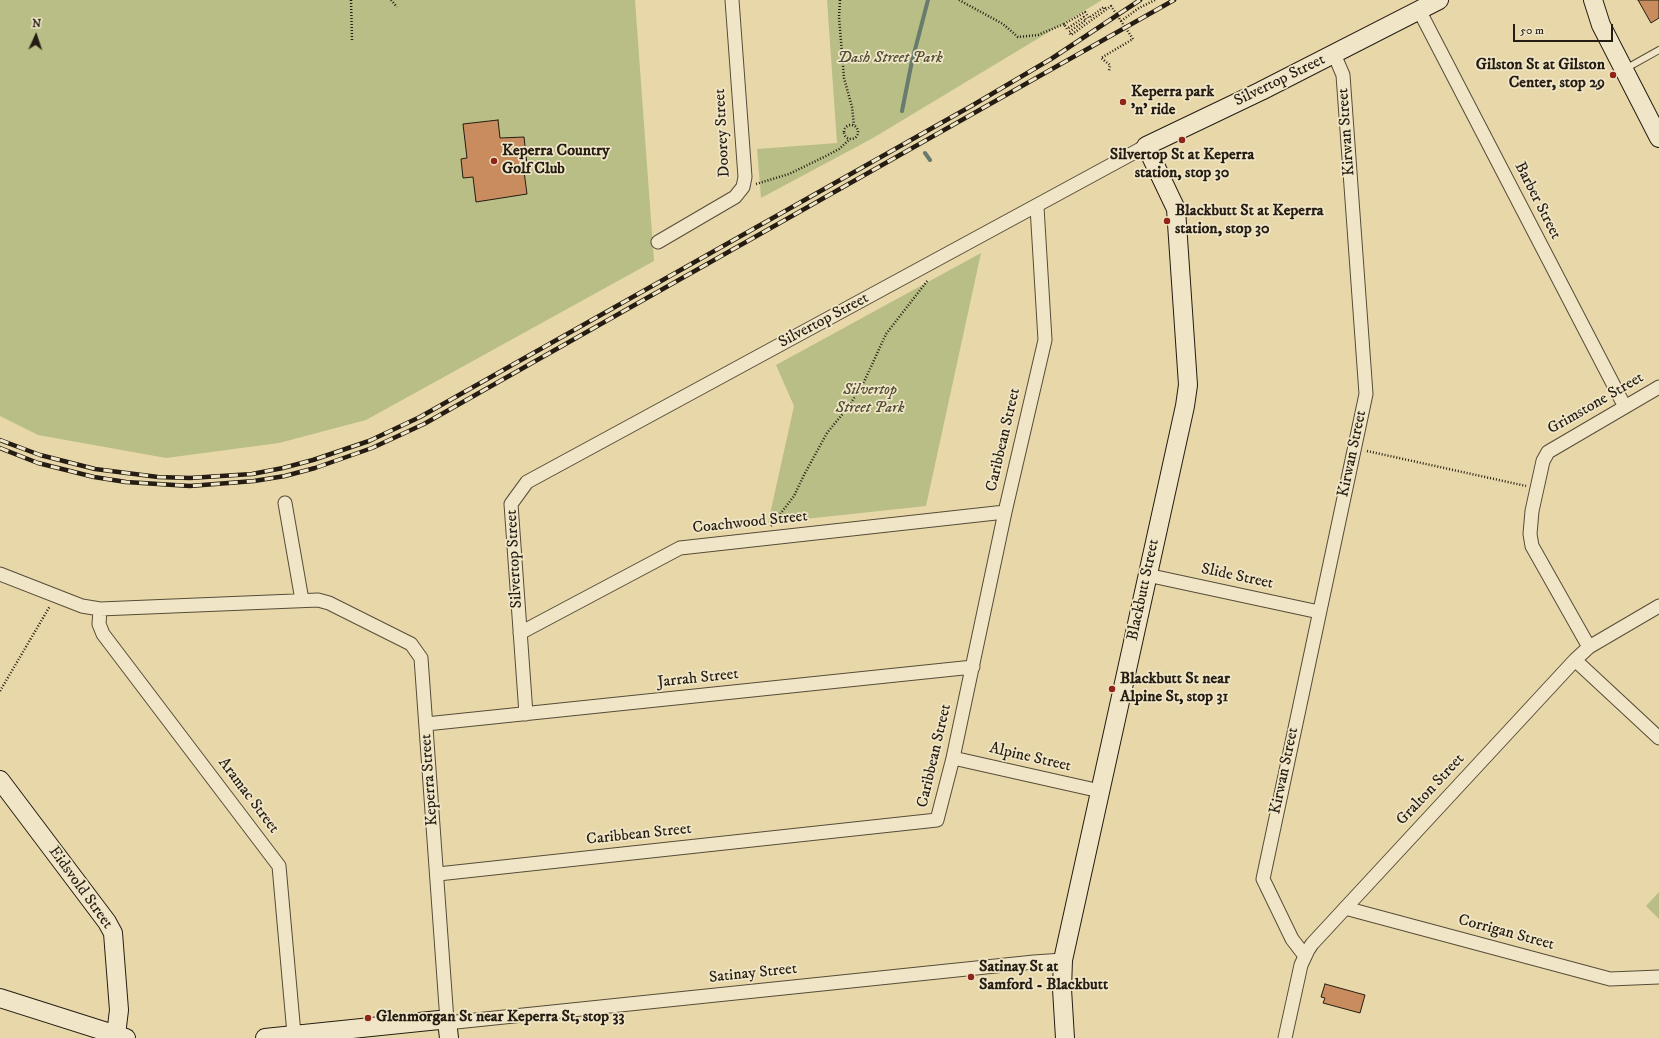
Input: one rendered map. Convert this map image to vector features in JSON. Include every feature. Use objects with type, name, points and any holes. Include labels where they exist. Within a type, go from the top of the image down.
[{"type":"street","name":"Doorey Street","points":[[658,242],[735,197],[743,187],[745,177],[732,0]]},
{"type":"street","points":[[1334,54],[1439,0]]},
{"type":"street","points":[[1593,0],[1601,26],[1659,138]]},
{"type":"street","name":"Barber Street","points":[[1419,10],[1625,406]]},
{"type":"street","name":"Silvertop Street","points":[[526,714],[511,504],[527,482],[1146,146],[1334,54]]},
{"type":"street","name":"Kirwan Street","points":[[1305,956],[1292,939],[1263,879],[1366,394],[1343,74],[1334,54]]},
{"type":"street","name":"Blackbutt Street","points":[[1065,1038],[1062,989],[1063,960],[1185,406],[1188,384],[1176,208],[1146,146]]},
{"type":"street","name":"Caribbean Street","points":[[438,874],[937,820],[953,758],[1005,512],[1045,340],[1037,206]]},
{"type":"street","name":"Grimstone Street","points":[[1589,647],[1532,546],[1530,534],[1532,511],[1543,461],[1548,452],[1659,387]]},
{"type":"street","points":[[285,503],[302,600]]},
{"type":"street","name":"Coachwood Street","points":[[520,633],[680,548],[766,537],[1005,512]]},
{"type":"street","name":"Keperra Street","points":[[0,574],[82,606],[100,609],[318,600],[329,603],[411,644],[421,658],[438,874],[448,1029]]},
{"type":"street","name":"Slide Street","points":[[1147,575],[1319,612]]},
{"type":"street","name":"Gralton Street","points":[[1285,1038],[1305,956],[1312,944],[1574,660],[1589,647],[1659,606]]},
{"type":"street","name":"Aramac Street","points":[[100,609],[99,624],[103,634],[279,866],[294,1034]]},
{"type":"street","points":[[1574,660],[1659,738]]},
{"type":"street","name":"Jarrah Street","points":[[426,724],[973,667]]},
{"type":"street","name":"Alpine Street","points":[[953,758],[1100,791]]},
{"type":"street","name":"Eidsvold Street","points":[[0,780],[107,922],[113,933],[121,1036]]},
{"type":"street","name":"Corrigan Street","points":[[1345,908],[1610,979],[1659,977]]},
{"type":"street","name":"Satinay Street","points":[[448,1029],[456,1022],[1026,962],[1063,960]]},
{"type":"street","points":[[0,998],[121,1036]]},
{"type":"street","points":[[264,1038],[432,1020],[448,1029]]},
{"type":"lane","points":[[1624,70],[1659,50]]},
{"type":"path","points":[[351,0],[352,40]]},
{"type":"path","points":[[390,0],[397,7]]},
{"type":"path","points":[[743,187],[789,174],[839,149],[850,139],[855,138],[858,134],[857,129],[854,126],[852,107],[844,78],[839,17],[840,0]]},
{"type":"path","points":[[960,0],[1003,24],[1018,37],[1038,35],[1064,24],[1085,12],[1089,18],[1104,7],[1106,10]]},
{"type":"path","points":[[1121,20],[1139,8],[1155,0]]},
{"type":"path","points":[[1064,24],[1067,29],[1084,17],[1086,20],[1069,32],[1071,35],[1111,6],[1133,39],[1101,58],[1110,66],[1109,71]]},
{"type":"path","points":[[850,139],[844,135],[843,131],[847,126],[854,126]]},
{"type":"path","points":[[766,537],[773,523],[794,496],[827,433],[849,406],[864,382],[886,334],[928,279],[927,276]]},
{"type":"path","points":[[1367,450],[1530,487]]},
{"type":"path","points":[[0,691],[56,596]]},
{"type":"green space","points":[[0,0],[635,0],[654,261],[366,420],[279,443],[166,458],[38,435],[0,416]]},
{"type":"green space","name":"Dash Street Park","points":[[827,0],[1102,0],[873,138],[761,198],[757,149],[837,143]]},
{"type":"green space","name":"Silvertop Street Park","points":[[981,253],[926,506],[768,523],[794,406],[776,365]]},
{"type":"green space","points":[[1659,892],[1659,919],[1646,906]]},
{"type":"building","points":[[1638,0],[1659,0],[1659,18],[1651,23]]},
{"type":"building","name":"Keperra Country Golf Club","points":[[498,120],[500,138],[524,137],[527,164],[523,164],[527,194],[476,202],[473,177],[463,178],[461,159],[467,158],[463,124]]},
{"type":"building","points":[[1325,984],[1365,995],[1360,1013],[1323,1003],[1325,998],[1321,997]]},
{"type":"waterway","points":[[902,111],[912,61],[928,0]]},
{"type":"waterway","points":[[925,153],[930,160]]},
{"type":"railway","points":[[0,440],[40,455],[95,469],[158,477],[190,478],[252,474],[283,468],[313,460],[369,441],[420,417],[973,105],[1051,59],[1140,0]]},
{"type":"railway","points":[[0,448],[38,463],[94,477],[126,482],[190,486],[254,481],[285,476],[315,468],[372,448],[424,424],[1174,0]]},
{"type":"place","name":"Gilston St at Gilston Center, stop 29","points":[[1613,75]]},
{"type":"place","name":"Keperra park 'n' ride","points":[[1123,102]]},
{"type":"place","name":"Silvertop St at Keperra station, stop 30","points":[[1182,140]]},
{"type":"place","name":"Keperra Country Golf Club","points":[[494,161]]},
{"type":"place","name":"Blackbutt St at Keperra station, stop 30","points":[[1167,221]]},
{"type":"place","name":"Blackbutt St near Alpine St, stop 31","points":[[1112,689]]},
{"type":"place","name":"Satinay St at Samford - Blackbutt","points":[[971,977]]},
{"type":"place","name":"Glenmorgan St near Keperra St, stop 33","points":[[368,1018]]}]
